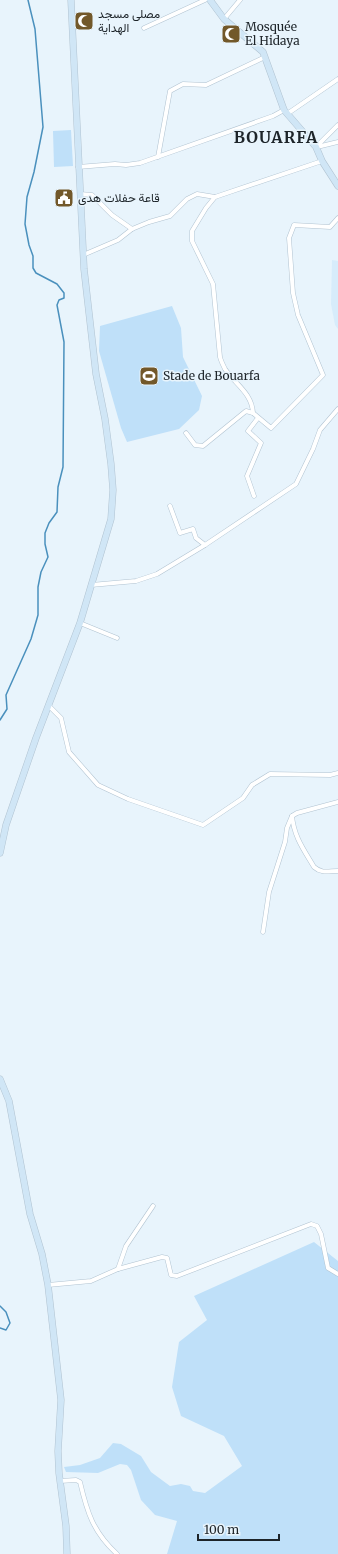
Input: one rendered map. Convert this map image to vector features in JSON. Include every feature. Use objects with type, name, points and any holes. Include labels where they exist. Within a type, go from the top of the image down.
[{"type":"street","points":[[0,853],[6,825],[48,705],[80,623],[111,519],[113,490],[106,419],[96,374],[83,255],[71,0]]},
{"type":"street","points":[[144,28],[205,0]]},
{"type":"street","points":[[210,0],[224,19],[263,52],[286,112],[316,147],[322,161],[338,186]]},
{"type":"street","points":[[224,19],[240,0]]},
{"type":"street","points":[[158,157],[170,91],[183,84],[206,85],[265,57]]},
{"type":"street","points":[[78,168],[115,164],[126,166],[158,157],[286,112],[338,79]]},
{"type":"street","points":[[316,147],[338,125]]},
{"type":"street","points":[[316,147],[338,142]]},
{"type":"street","points":[[83,255],[118,240],[132,229],[170,216],[187,199],[197,194],[215,197],[322,161]]},
{"type":"street","points":[[80,194],[92,195],[112,215],[132,229]]},
{"type":"street","points":[[215,197],[206,208],[192,231],[192,241],[212,284],[220,357],[224,368],[238,384],[252,404],[253,413]]},
{"type":"street","points":[[186,434],[195,445],[203,446],[246,411],[253,413],[271,428],[323,374],[298,315],[293,293],[289,238],[294,225],[330,227],[338,218]]},
{"type":"street","points":[[92,586],[136,581],[157,574],[205,545],[296,484],[313,449],[320,430],[338,409]]},
{"type":"street","points":[[254,496],[247,476],[261,443],[248,431],[258,418]]},
{"type":"street","points":[[170,506],[180,533],[193,529],[196,538],[205,545]]},
{"type":"street","points":[[80,623],[118,638]]},
{"type":"street","points":[[48,705],[61,718],[69,752],[98,785],[128,799],[202,825],[243,798],[252,785],[270,774],[330,775],[338,773]]},
{"type":"street","points":[[263,932],[271,885],[285,842],[287,828],[292,816],[297,813],[338,802]]},
{"type":"street","points":[[292,816],[296,836],[314,868],[318,871],[325,872],[338,871]]},
{"type":"street","points":[[0,1079],[9,1101],[30,1214],[42,1254],[48,1285],[61,1400],[58,1451],[68,1554]]},
{"type":"street","points":[[118,1269],[126,1246],[153,1206]]},
{"type":"street","points":[[48,1285],[91,1282],[118,1269],[162,1257],[167,1258],[171,1275],[177,1276],[311,1224],[317,1226],[322,1234],[328,1268],[338,1274]]},
{"type":"street","points":[[60,1481],[76,1480],[80,1482],[90,1520],[100,1536],[117,1554]]},
{"type":"shaded area","points":[[71,130],[73,166],[54,167],[53,131]]},
{"type":"shaded area","points":[[332,260],[338,261],[338,329],[335,325],[331,304]]},
{"type":"shaded area","name":"Stade de Bouarfa","points":[[172,306],[181,328],[183,357],[202,396],[199,410],[179,429],[127,442],[121,428],[99,351],[100,326]]},
{"type":"shaded area","points":[[314,1242],[338,1261],[338,1554],[167,1554],[177,1521],[155,1515],[141,1500],[131,1470],[127,1465],[120,1464],[98,1473],[66,1472],[64,1467],[80,1465],[100,1458],[113,1443],[121,1444],[141,1456],[151,1472],[170,1486],[181,1484],[190,1486],[193,1491],[205,1493],[242,1466],[224,1436],[181,1416],[172,1387],[179,1342],[207,1320],[194,1296]]},
{"type":"waterway","points":[[0,720],[7,709],[6,695],[31,639],[38,615],[38,587],[41,572],[48,557],[45,544],[45,533],[49,523],[57,512],[58,487],[63,467],[64,342],[57,305],[59,300],[64,298],[64,293],[57,284],[36,273],[33,268],[33,256],[29,245],[25,224],[27,197],[34,172],[43,127],[35,29],[28,0]]},
{"type":"waterway","points":[[0,1306],[6,1312],[10,1323],[6,1330],[0,1328]]},
{"type":"place","name":"مصلى مسجد الهداية","points":[[84,21]]},
{"type":"place","name":"Mosquée El Hidaya","points":[[231,34]]},
{"type":"place","name":"قاعة حفلات هدى","points":[[64,198]]},
{"type":"place","name":"Stade de Bouarfa","points":[[149,376]]},
{"type":"district","name":"BOUARFA","points":[[276,137]]}]
